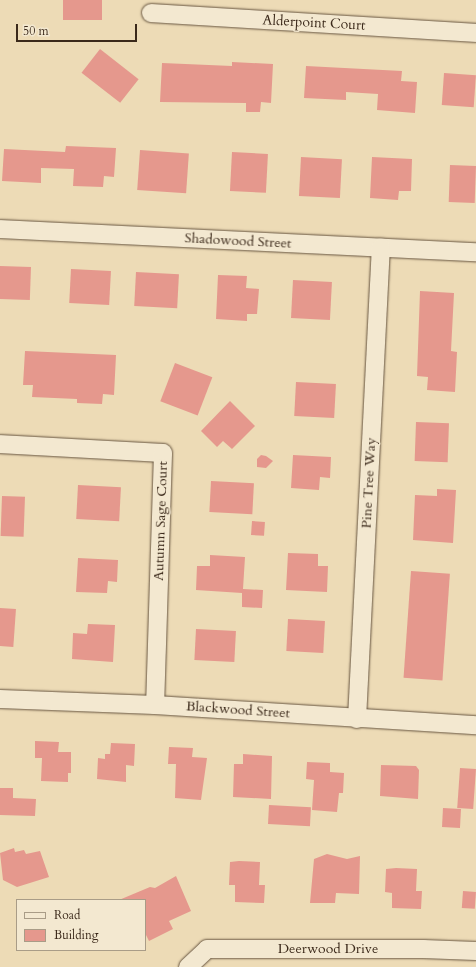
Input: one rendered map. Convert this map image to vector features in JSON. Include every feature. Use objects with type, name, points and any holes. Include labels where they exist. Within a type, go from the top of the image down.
[{"type":"street","name":"Alderpoint Court","points":[[151,13],[476,33]]},
{"type":"street","name":"Shadowood Street","points":[[0,229],[476,252]]},
{"type":"street","name":"Pine Tree Way","points":[[357,719],[381,248]]},
{"type":"street","name":"Autumn Sage Court","points":[[0,444],[163,453],[155,704]]},
{"type":"street","name":"Blackwood Street","points":[[0,699],[155,704],[357,719],[476,725]]},
{"type":"street","name":"Deerwood Drive","points":[[188,967],[207,948],[423,949],[476,951]]},
{"type":"building","points":[[63,0],[102,0],[102,20],[63,20]]},
{"type":"building","points":[[100,49],[139,79],[120,103],[82,73]]},
{"type":"building","points":[[232,62],[273,64],[271,103],[261,102],[260,112],[246,112],[246,103],[160,102],[162,63],[232,66]]},
{"type":"building","points":[[306,66],[402,71],[401,81],[417,82],[415,113],[377,110],[378,94],[346,92],[346,100],[304,98]]},
{"type":"building","points":[[444,73],[476,75],[474,107],[442,105]]},
{"type":"building","points":[[66,146],[116,148],[114,177],[104,176],[103,187],[73,186],[74,169],[41,168],[41,183],[2,181],[4,149],[65,152]]},
{"type":"building","points":[[140,150],[189,153],[186,193],[137,190]]},
{"type":"building","points":[[232,152],[268,154],[266,193],[230,191]]},
{"type":"building","points":[[301,157],[342,159],[340,198],[299,196]]},
{"type":"building","points":[[372,157],[412,159],[411,191],[399,191],[398,200],[370,198]]},
{"type":"building","points":[[450,165],[476,166],[475,203],[449,202]]},
{"type":"building","points":[[0,266],[31,267],[30,300],[0,299]]},
{"type":"building","points":[[71,269],[111,271],[109,305],[69,303]]},
{"type":"building","points":[[136,272],[179,274],[177,308],[134,306]]},
{"type":"building","points":[[218,275],[247,276],[246,288],[259,289],[257,314],[247,314],[247,321],[216,319]]},
{"type":"building","points":[[293,280],[332,282],[330,320],[291,318]]},
{"type":"building","points":[[420,291],[454,293],[451,351],[457,352],[455,392],[427,390],[428,377],[417,376]]},
{"type":"building","points":[[25,351],[116,355],[114,395],[103,394],[102,404],[77,403],[77,399],[32,397],[33,385],[23,385]]},
{"type":"building","points":[[175,363],[212,377],[198,416],[160,401]]},
{"type":"building","points":[[296,382],[336,384],[334,418],[294,416]]},
{"type":"building","points":[[230,401],[255,426],[232,449],[223,441],[217,447],[201,431]]},
{"type":"building","points":[[416,422],[449,423],[448,462],[415,461]]},
{"type":"building","points":[[261,455],[266,456],[273,461],[266,468],[257,467],[257,459]]},
{"type":"building","points":[[293,455],[331,457],[330,478],[320,477],[319,490],[291,488]]},
{"type":"building","points":[[211,481],[254,483],[252,514],[209,512]]},
{"type":"building","points":[[78,485],[121,487],[119,521],[76,519]]},
{"type":"building","points":[[437,489],[456,490],[453,543],[413,540],[415,495],[437,496]]},
{"type":"building","points":[[2,496],[25,497],[24,537],[1,536]]},
{"type":"building","points":[[252,521],[265,522],[264,536],[251,535]]},
{"type":"building","points":[[288,553],[318,554],[318,566],[328,566],[327,592],[286,590]]},
{"type":"building","points":[[210,555],[245,557],[243,589],[263,590],[262,608],[242,607],[242,593],[196,590],[197,566],[210,566]]},
{"type":"building","points":[[78,558],[118,560],[117,582],[108,581],[107,593],[76,592]]},
{"type":"building","points":[[411,571],[450,574],[442,680],[404,678]]},
{"type":"building","points":[[0,608],[16,609],[13,647],[0,646]]},
{"type":"building","points":[[288,619],[325,621],[323,653],[286,651]]},
{"type":"building","points":[[88,624],[115,625],[113,662],[72,659],[73,633],[87,634]]},
{"type":"building","points":[[196,629],[236,631],[234,662],[194,660]]},
{"type":"building","points":[[35,741],[59,742],[58,752],[71,752],[71,773],[68,773],[68,782],[41,781],[42,758],[35,758]]},
{"type":"building","points":[[111,743],[135,744],[134,766],[126,765],[126,782],[97,779],[98,758],[105,759],[105,754],[110,754]]},
{"type":"building","points":[[169,747],[193,748],[192,757],[207,758],[201,800],[175,798],[176,764],[168,764]]},
{"type":"building","points":[[243,754],[272,756],[271,799],[233,797],[234,764],[243,764]]},
{"type":"building","points":[[307,762],[330,763],[330,772],[344,773],[343,793],[339,793],[337,812],[312,810],[314,780],[306,779]]},
{"type":"building","points":[[381,765],[416,766],[419,770],[418,799],[380,796]]},
{"type":"building","points":[[460,768],[476,769],[473,809],[457,808]]},
{"type":"building","points":[[0,788],[13,788],[13,798],[36,799],[35,816],[0,815]]},
{"type":"building","points":[[269,805],[311,807],[310,826],[268,824]]},
{"type":"building","points":[[443,808],[461,809],[460,828],[442,827]]},
{"type":"building","points":[[14,848],[15,852],[24,850],[26,854],[40,851],[49,877],[17,887],[3,880],[0,853]]},
{"type":"building","points":[[327,854],[347,859],[360,856],[359,894],[336,893],[335,903],[310,903],[314,859]]},
{"type":"building","points":[[230,862],[260,862],[259,885],[265,885],[264,903],[235,902],[235,885],[229,885]]},
{"type":"building","points":[[386,869],[417,869],[416,891],[422,891],[421,909],[392,908],[392,893],[385,892]]},
{"type":"building","points":[[176,876],[191,911],[169,921],[173,929],[149,941],[146,935],[146,899],[121,899],[150,887],[155,888]]},
{"type":"building","points":[[463,891],[476,892],[475,909],[462,908]]}]
